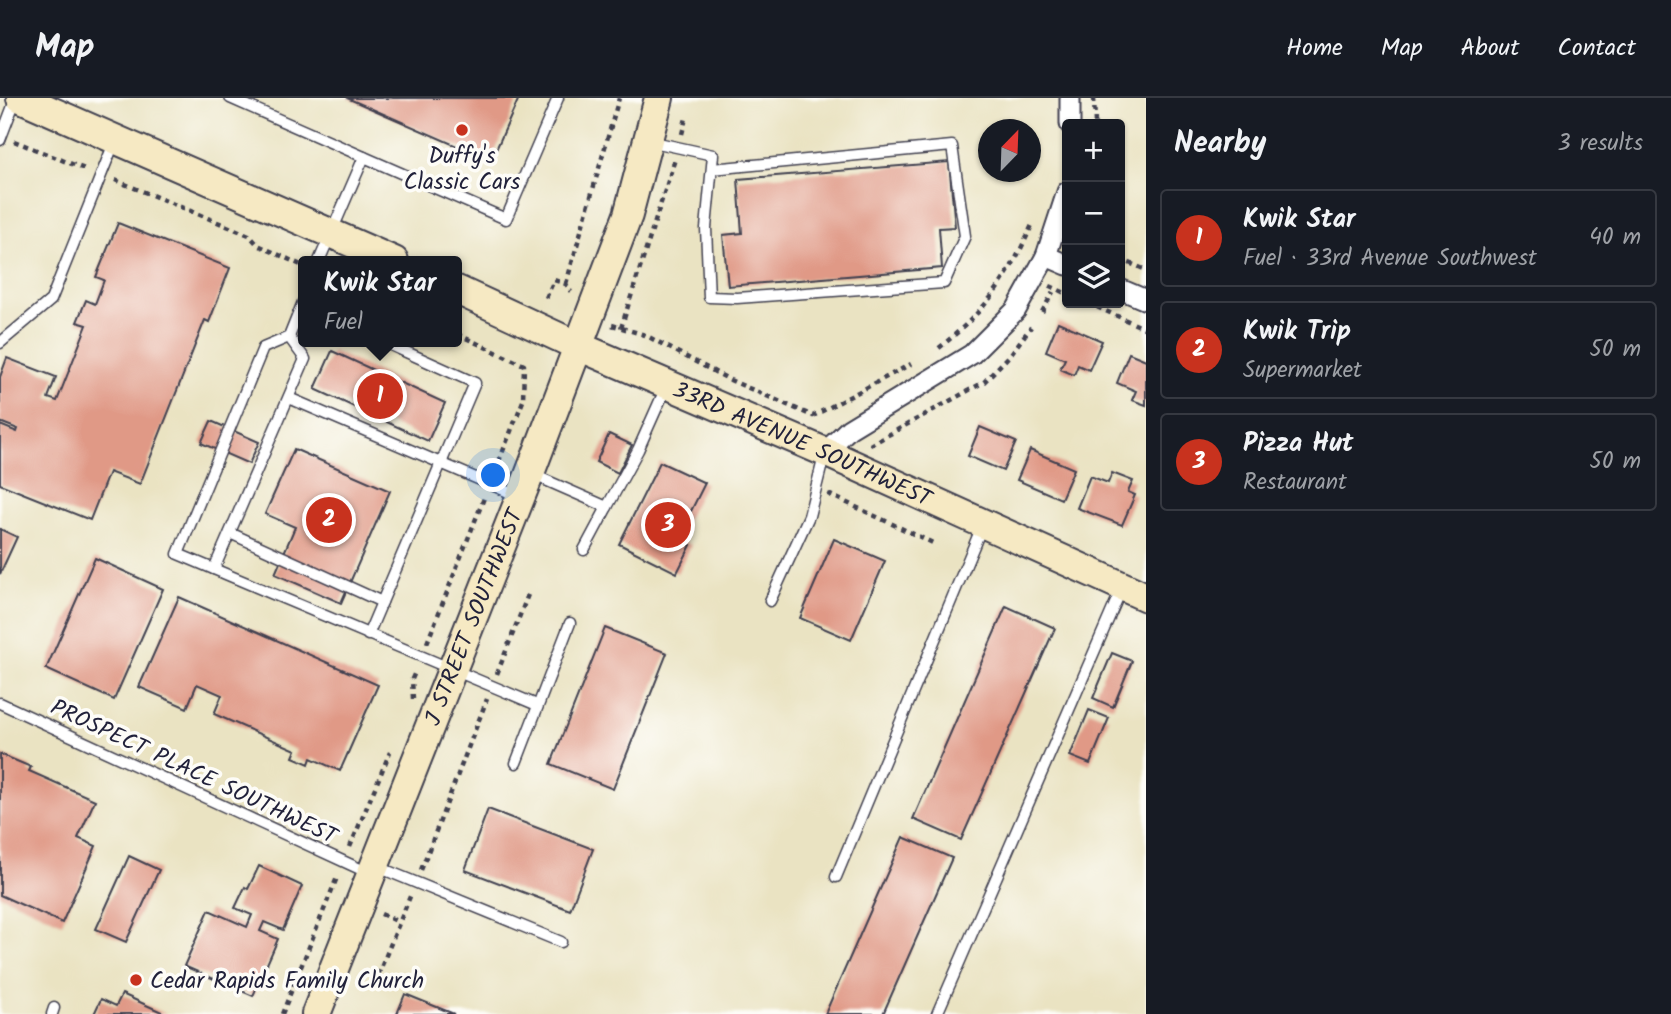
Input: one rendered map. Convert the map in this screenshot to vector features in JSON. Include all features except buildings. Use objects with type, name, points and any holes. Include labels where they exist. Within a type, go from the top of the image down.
[{"type":"street","name":"J STREET SOUTHWEST","points":[[316,1014],[525,485],[628,215],[659,98]]},
{"type":"street","points":[[1070,98],[1070,119]]},
{"type":"street","points":[[27,99],[383,256]]},
{"type":"street","points":[[825,452],[849,429],[972,354],[1016,310],[1046,256],[1062,207]]},
{"type":"street","points":[[1046,256],[1062,263]]},
{"type":"street","points":[[1125,291],[1146,300]]},
{"type":"street","name":"33RD AVENUE SOUTHWEST","points":[[462,292],[1135,592]]},
{"type":"lane","points":[[230,98],[506,219],[558,98]]},
{"type":"lane","points":[[1,138],[27,99]]},
{"type":"lane","points":[[0,343],[51,300],[115,139]]},
{"type":"lane","points":[[648,141],[713,155],[706,228],[709,297],[737,298],[944,283],[965,236],[952,146],[712,169]]},
{"type":"lane","points":[[321,256],[364,157]]},
{"type":"lane","points":[[298,315],[289,337],[263,348],[178,554],[537,705]]},
{"type":"lane","points":[[214,569],[305,359],[289,337]]},
{"type":"lane","points":[[368,635],[475,383],[395,347]]},
{"type":"lane","points":[[584,550],[638,450],[667,385]]},
{"type":"lane","points":[[289,398],[440,463],[607,507]]},
{"type":"lane","points":[[770,601],[809,516],[825,452]]},
{"type":"lane","points":[[836,877],[983,524]]},
{"type":"lane","points":[[230,533],[382,602]]},
{"type":"lane","points":[[937,1014],[1135,592]]},
{"type":"lane","points":[[516,762],[570,623]]},
{"type":"lane","name":"PROSPECT PLACE SOUTHWEST","points":[[0,703],[373,870],[416,882],[561,942]]},
{"type":"path","points":[[566,284],[619,98]]},
{"type":"path","points":[[1094,98],[1095,119]]},
{"type":"path","points":[[621,328],[668,186],[686,118]]},
{"type":"path","points":[[1,138],[249,235],[258,245],[298,264]]},
{"type":"path","points":[[934,352],[989,302],[1013,267],[1033,224]]},
{"type":"path","points":[[1125,261],[1146,270]]},
{"type":"path","points":[[546,298],[554,280],[566,284],[571,292]]},
{"type":"path","points":[[1045,284],[1062,292]]},
{"type":"path","points":[[1099,308],[1146,329]]},
{"type":"path","points":[[612,325],[645,335],[730,380],[813,416],[922,358]]},
{"type":"path","points":[[518,362],[521,350]]},
{"type":"path","points":[[816,488],[935,544]]},
{"type":"path","points":[[856,507],[860,499]]},
{"type":"path","points":[[378,975],[529,592]]},
{"type":"path","points":[[380,914],[400,922]]},
{"type":"place","name":"Duffy's Classic Cars","points":[[462,130]]},
{"type":"place","name":"Kwik Star","points":[[380,396]]},
{"type":"place","name":"Kwik Trip","points":[[329,520]]},
{"type":"place","name":"Pizza Hut","points":[[668,525]]},
{"type":"place","name":"Cedar Rapids Family Church","points":[[136,980]]}]
